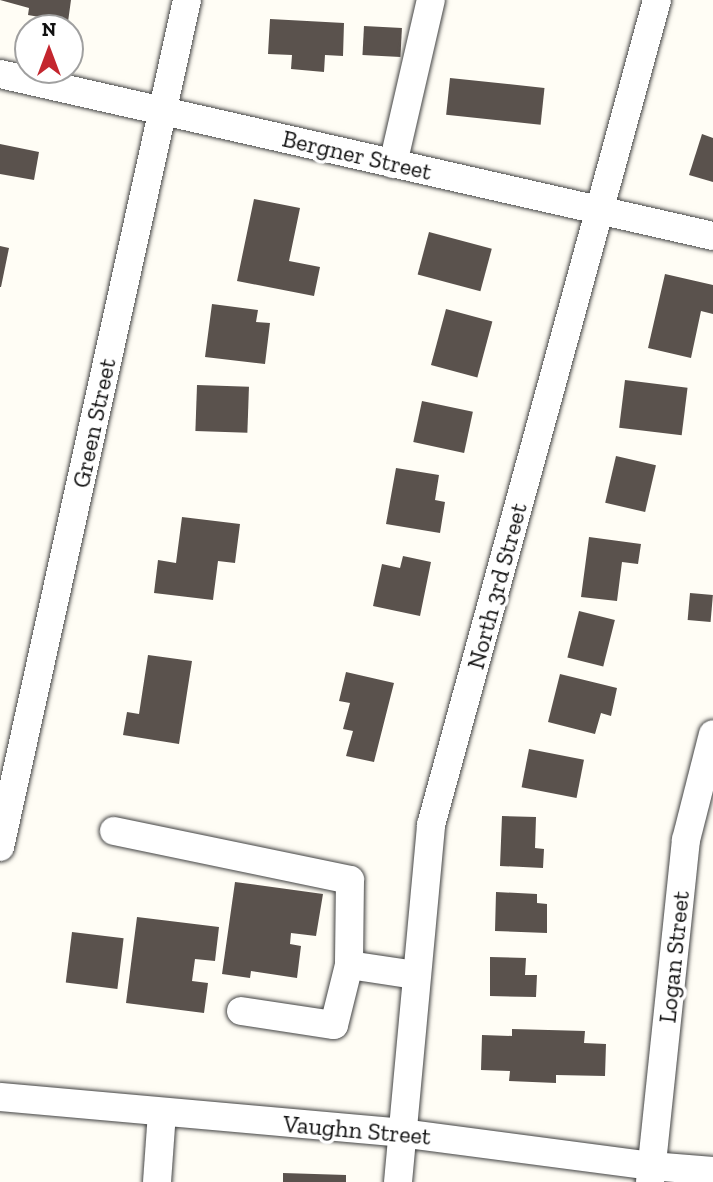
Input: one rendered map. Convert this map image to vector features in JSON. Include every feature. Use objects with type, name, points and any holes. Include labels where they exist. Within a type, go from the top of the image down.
[{"type":"street","name":"Green Street","points":[[0,847],[187,0]]},
{"type":"street","points":[[393,164],[431,0]]},
{"type":"street","name":"North 3rd Street","points":[[398,1182],[431,825],[657,0]]},
{"type":"street","name":"Bergner Street","points":[[0,74],[713,236]]},
{"type":"street","name":"Logan Street","points":[[650,1174],[686,840],[713,734]]},
{"type":"street","points":[[114,831],[350,880],[349,965],[334,1025],[242,1011]]},
{"type":"street","points":[[349,965],[416,975]]},
{"type":"street","name":"Vaughn Street","points":[[0,1097],[401,1133],[650,1174],[713,1171]]},
{"type":"street","points":[[158,1182],[162,1113]]},
{"type":"building","points":[[0,0],[71,0],[69,14],[28,14],[29,8]]},
{"type":"building","points":[[270,19],[344,23],[343,56],[325,55],[324,72],[291,69],[292,55],[268,54]]},
{"type":"building","points":[[364,26],[402,28],[400,57],[362,55]]},
{"type":"building","points":[[450,78],[544,88],[541,125],[446,115]]},
{"type":"building","points":[[702,134],[713,138],[713,182],[689,175]]},
{"type":"building","points":[[0,144],[39,152],[34,180],[0,174]]},
{"type":"building","points":[[254,199],[300,208],[289,261],[320,267],[314,296],[237,281]]},
{"type":"building","points":[[429,232],[492,249],[480,291],[418,275]]},
{"type":"building","points":[[0,246],[9,248],[1,287],[0,287]]},
{"type":"building","points":[[665,274],[713,285],[713,314],[701,311],[691,358],[648,348]]},
{"type":"building","points":[[212,304],[258,310],[256,322],[270,323],[265,364],[205,357]]},
{"type":"building","points":[[446,309],[492,321],[477,377],[431,365]]},
{"type":"building","points":[[625,380],[688,388],[682,435],[619,428]]},
{"type":"building","points":[[197,385],[249,387],[247,433],[195,431]]},
{"type":"building","points":[[422,401],[473,412],[464,453],[413,442]]},
{"type":"building","points":[[616,456],[656,465],[645,512],[605,503]]},
{"type":"building","points":[[396,468],[439,475],[435,500],[445,502],[440,533],[386,524]]},
{"type":"building","points":[[182,517],[240,524],[235,563],[218,561],[213,600],[154,593],[158,560],[176,563]]},
{"type":"building","points":[[589,537],[641,544],[638,564],[622,562],[617,601],[581,597]]},
{"type":"building","points":[[403,556],[431,562],[420,616],[373,606],[382,564],[400,568]]},
{"type":"building","points":[[690,593],[713,595],[711,622],[688,620]]},
{"type":"building","points":[[579,611],[615,620],[603,667],[567,658]]},
{"type":"building","points":[[148,655],[192,661],[179,744],[123,735],[127,712],[139,714]]},
{"type":"building","points":[[346,672],[394,683],[374,762],[346,756],[353,731],[343,729],[350,703],[339,701]]},
{"type":"building","points":[[560,674],[617,688],[611,716],[601,713],[595,734],[548,722]]},
{"type":"building","points":[[529,749],[584,760],[577,798],[522,787]]},
{"type":"building","points":[[502,816],[536,817],[535,848],[544,849],[543,868],[500,866]]},
{"type":"building","points":[[235,882],[323,894],[316,936],[291,933],[290,944],[301,946],[297,978],[251,971],[250,978],[222,974]]},
{"type":"building","points":[[496,892],[537,894],[537,903],[547,904],[547,933],[495,931]]},
{"type":"building","points":[[137,917],[219,927],[215,961],[195,959],[192,981],[208,983],[204,1013],[126,1003]]},
{"type":"building","points":[[72,932],[124,938],[117,989],[66,983]]},
{"type":"building","points":[[490,957],[526,958],[525,975],[537,975],[536,997],[490,996]]},
{"type":"building","points":[[512,1029],[585,1031],[584,1043],[606,1044],[605,1076],[556,1075],[556,1083],[509,1081],[510,1071],[481,1070],[482,1035],[512,1036]]},
{"type":"building","points":[[283,1173],[346,1175],[346,1182],[283,1182]]}]
